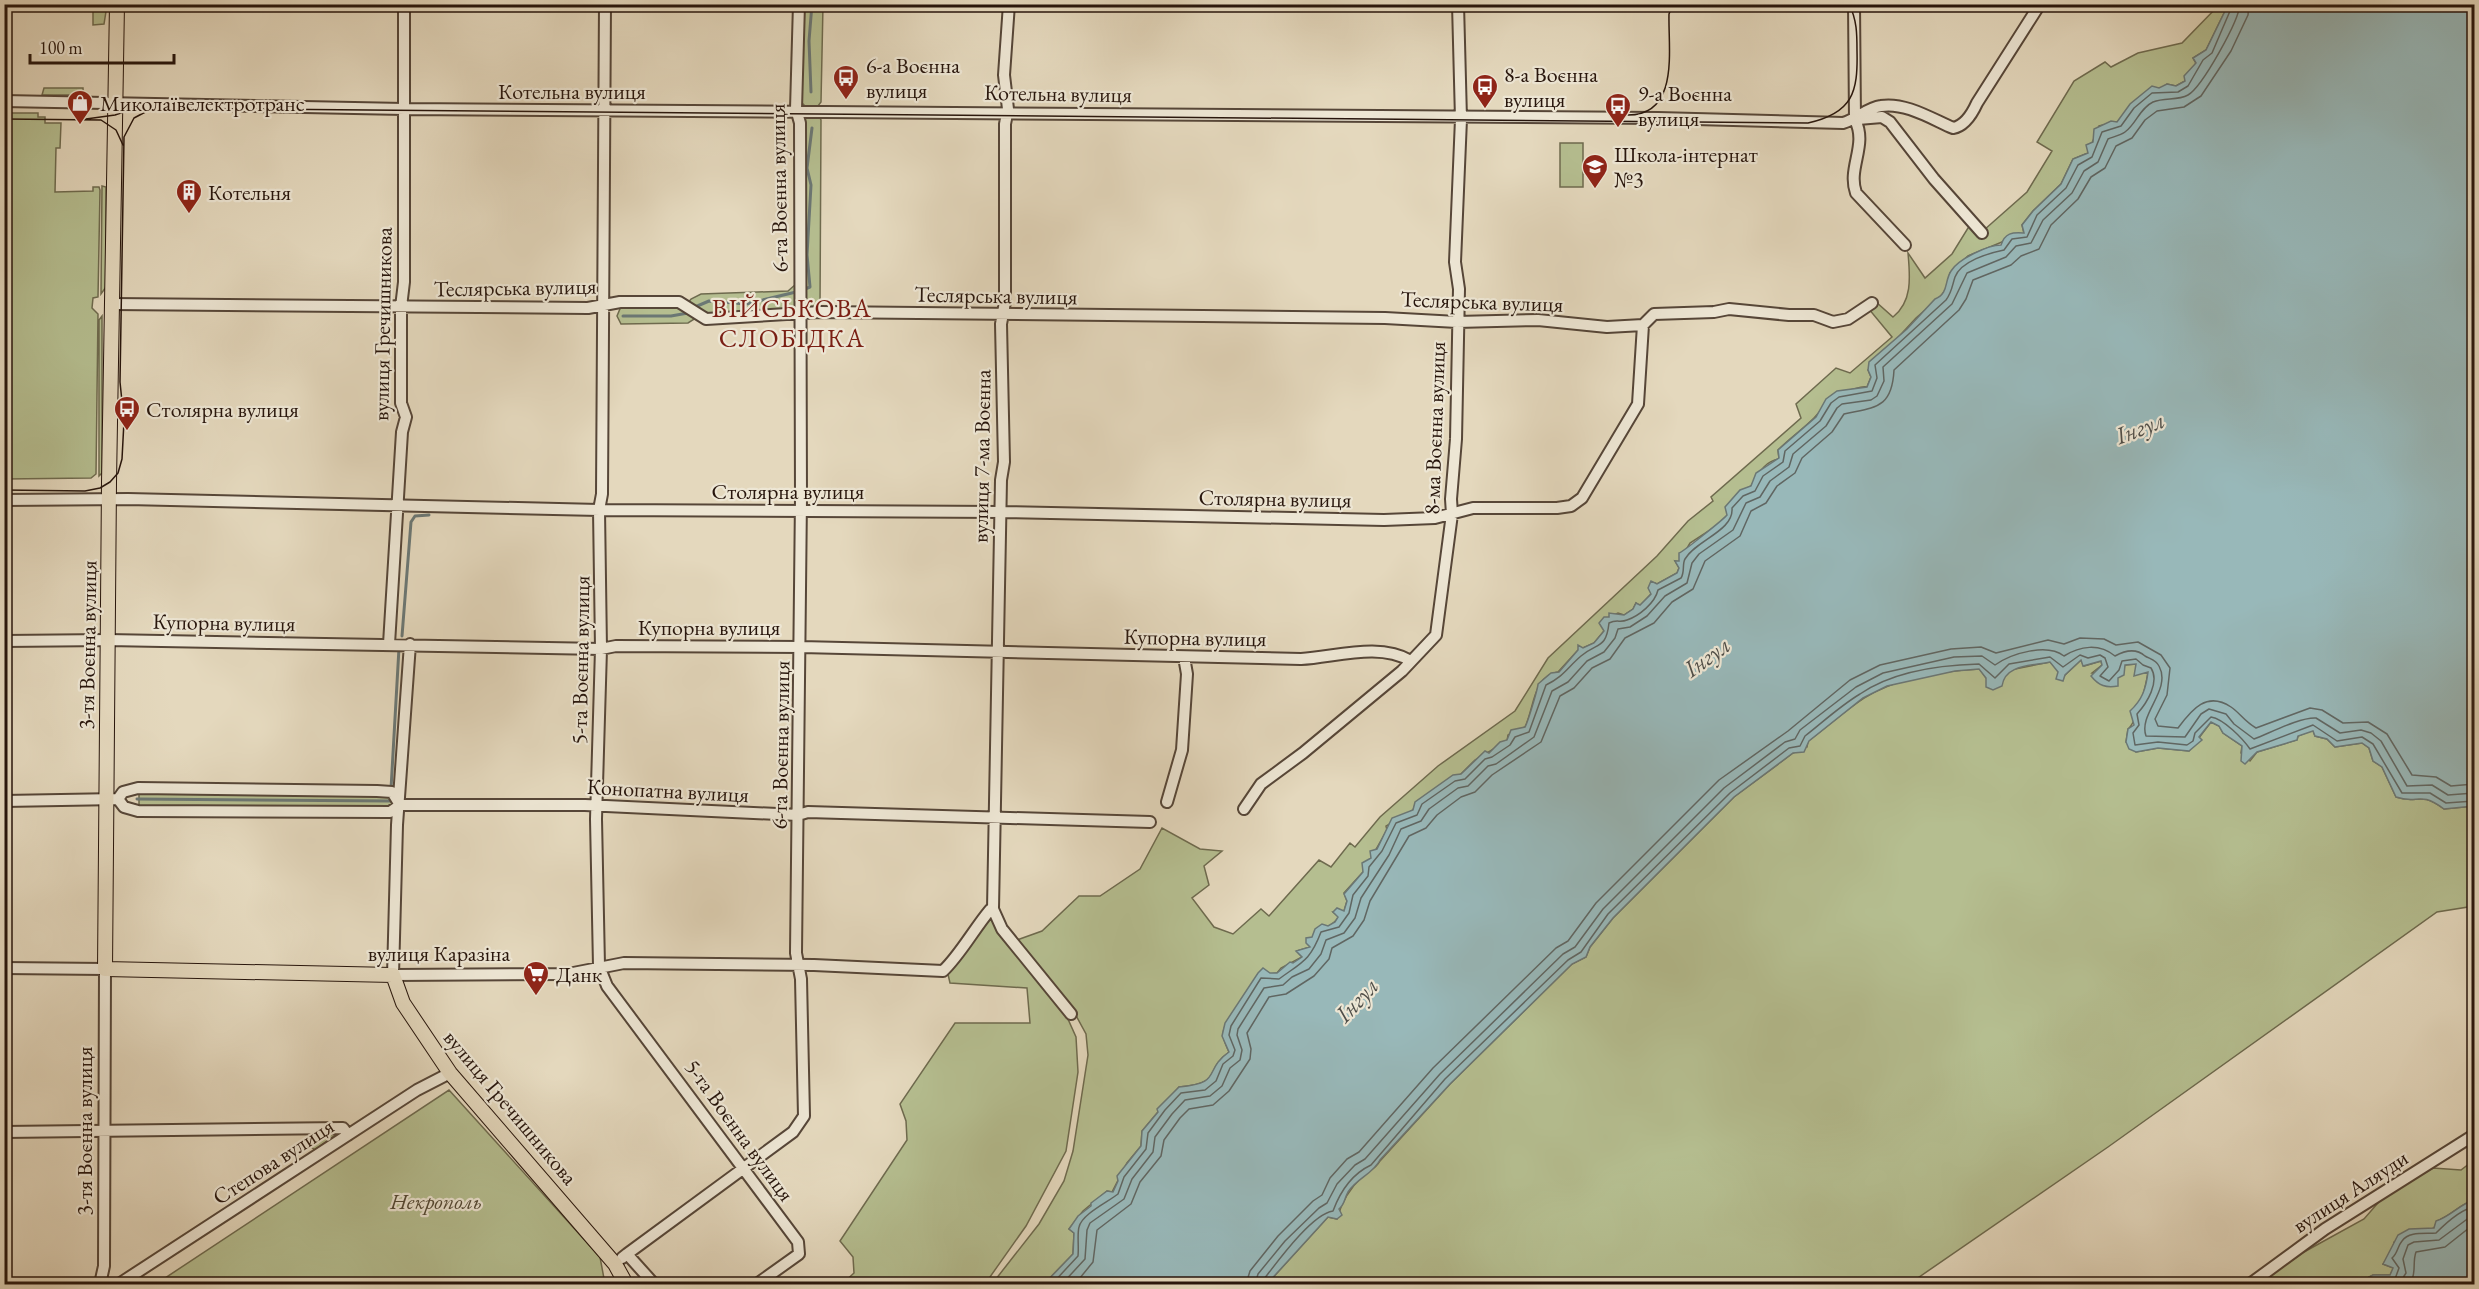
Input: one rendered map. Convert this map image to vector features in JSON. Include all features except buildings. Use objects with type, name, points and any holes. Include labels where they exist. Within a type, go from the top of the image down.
[{"type":"main road","name":"3-тя Воєнна вулиця","points":[[105,969],[113,800],[108,640],[117,4]]},
{"type":"main road","name":"вулиця Каразіна","points":[[105,969],[393,975]]},
{"type":"main road","name":"вулиця Гречишникова","points":[[393,975],[403,1003],[450,1073],[615,1264],[626,1284]]},
{"type":"street","name":"вулиця Гречишникова","points":[[389,644],[402,432],[406,417],[401,403],[400,307],[404,282],[404,4]]},
{"type":"street","name":"5-та Воєнна вулиця","points":[[605,4],[602,494],[599,510],[602,649],[596,806],[599,966],[607,986],[798,1242],[800,1251],[758,1284]]},
{"type":"street","name":"6-та Воєнна вулиця","points":[[627,1254],[793,1132],[804,1116],[796,953],[801,647],[802,314],[799,289],[800,123],[797,112],[799,4]]},
{"type":"street","name":"вулиця 7-ма Воєнна","points":[[1009,4],[1004,75],[1008,112],[1005,124],[1005,302],[1002,314],[1004,462],[1000,512],[993,909],[1002,929],[1071,1014]]},
{"type":"street","name":"8-ма Воєнна вулиця","points":[[1244,809],[1261,784],[1303,753],[1411,661],[1436,635],[1452,513],[1450,499],[1456,439],[1459,289],[1455,262],[1461,117],[1458,4]]},
{"type":"street","points":[[1854,4],[1855,120],[1860,130],[1853,175],[1856,193],[1905,245]]},
{"type":"street","name":"Котельна вулиця","points":[[4,101],[404,109],[1008,112],[1843,123],[1855,120],[1871,109],[1883,105],[1910,109],[1953,128],[1958,127],[1972,115],[1977,103],[2040,4]]},
{"type":"street","points":[[1855,120],[1882,117],[1890,122],[1934,179],[1982,233]]},
{"type":"street","name":"Теслярська вулиця","points":[[112,304],[588,308],[620,302],[679,302],[706,319],[802,314],[1002,314],[1385,318],[1457,322],[1538,320],[1607,327],[1642,325],[1654,314],[1714,312],[1729,309],[1814,315],[1833,322],[1848,319],[1872,303]]},
{"type":"street","name":"Столярна вулиця","points":[[4,500],[109,499],[599,510],[1000,512],[1384,520],[1435,518],[1473,508],[1571,506],[1582,498],[1638,404],[1642,325]]},
{"type":"street","name":"Купорна вулиця","points":[[4,641],[410,644],[602,649],[616,646],[801,647],[1301,659],[1330,657],[1357,651],[1399,654],[1411,661]]},
{"type":"street","name":"вулиця Гречишникова","points":[[393,975],[397,825],[410,644]]},
{"type":"street","points":[[1167,802],[1182,750],[1186,685],[1184,657]]},
{"type":"street","name":"Конопатна вулиця","points":[[113,800],[123,792],[138,788],[377,790],[392,792],[400,805]]},
{"type":"street","name":"Конопатна вулиця","points":[[4,801],[113,800],[123,807],[138,811],[390,812],[400,805],[596,806],[798,815],[808,812],[1150,822]]},
{"type":"street","name":"вулиця Каразіна","points":[[393,975],[568,974],[599,966],[624,963],[943,970],[958,957],[960,948],[993,909]]},
{"type":"street","name":"вулиця Каразіна","points":[[4,968],[105,969]]},
{"type":"street","name":"3-тя Воєнна вулиця","points":[[100,1284],[104,1266],[105,969]]},
{"type":"street","name":"Степова вулиця","points":[[119,1284],[417,1090],[450,1073]]},
{"type":"street","points":[[4,1132],[343,1128],[348,1135]]},
{"type":"street","name":"вулиця Аляуди","points":[[2250,1284],[2325,1229],[2475,1135]]},
{"type":"street","points":[[615,1264],[627,1254],[654,1284]]},
{"type":"green space","points":[[97,5],[107,5],[104,24],[93,25],[93,8],[97,8]]},
{"type":"green space","points":[[802,5],[823,5],[821,102],[818,106],[805,106],[800,101]]},
{"type":"green space","points":[[2219,5],[2228,5],[2206,50],[2193,58],[2196,63],[2185,81],[2176,86],[2167,84],[2117,122],[2099,126],[2088,153],[2073,159],[2061,184],[2022,225],[2024,233],[1968,256],[1950,273],[1946,289],[1941,296],[1916,318],[1868,370],[1871,377],[1867,387],[1840,392],[1829,397],[1814,418],[1778,450],[1779,459],[1762,469],[1751,486],[1745,489],[1724,521],[1690,543],[1679,562],[1675,561],[1679,568],[1677,573],[1655,583],[1651,594],[1640,606],[1636,603],[1633,609],[1624,615],[1618,613],[1609,617],[1604,631],[1594,643],[1578,650],[1558,672],[1544,679],[1539,686],[1525,727],[1508,735],[1507,741],[1475,760],[1461,774],[1416,802],[1413,810],[1386,826],[1387,830],[1363,872],[1344,893],[1347,901],[1344,911],[1333,912],[1339,917],[1312,939],[1308,944],[1310,947],[1297,951],[1302,957],[1281,968],[1277,973],[1270,974],[1235,1010],[1223,1034],[1229,1052],[1217,1064],[1212,1075],[1203,1082],[1179,1087],[1142,1131],[1141,1146],[1127,1163],[1112,1192],[1107,1191],[1083,1211],[1069,1229],[1074,1233],[1073,1254],[1044,1284],[992,1284],[1039,1224],[1064,1181],[1073,1151],[1088,1055],[1086,1034],[1073,1010],[1017,940],[1042,931],[1079,896],[1100,896],[1140,869],[1162,828],[1200,849],[1222,851],[1204,866],[1209,885],[1192,898],[1214,927],[1233,934],[1261,909],[1269,916],[1319,860],[1331,867],[1350,843],[1355,847],[1380,817],[1438,766],[1515,711],[1548,658],[1657,556],[1688,521],[1713,501],[1711,497],[1801,418],[1796,404],[1836,368],[1850,373],[1892,337],[1868,308],[1876,302],[1893,317],[1904,303],[1909,288],[1908,253],[1925,278],[1952,254],[1968,228],[1976,222],[1984,230],[2027,192],[2052,151],[2037,142],[2074,81],[2105,62],[2111,67],[2138,53],[2182,43]]},
{"type":"green space","points":[[44,88],[83,88],[83,95],[42,95]]},
{"type":"green space","points":[[5,113],[38,113],[38,117],[45,117],[45,123],[61,123],[60,148],[56,148],[55,192],[93,191],[93,187],[99,187],[100,190],[98,297],[93,298],[92,308],[98,314],[96,474],[91,478],[5,479]]},
{"type":"green space","points":[[805,116],[819,116],[821,120],[820,307],[805,309],[803,119]]},
{"type":"green space","points":[[1560,143],[1583,143],[1583,187],[1560,187]]},
{"type":"green space","points":[[102,186],[106,187],[106,287],[101,294]]},
{"type":"green space","points":[[796,284],[797,307],[792,312],[702,314],[687,304],[701,294],[788,291]]},
{"type":"green space","points":[[622,304],[678,304],[696,318],[688,323],[621,324],[617,316]]},
{"type":"green space","points":[[102,316],[102,473],[99,476],[99,320]]},
{"type":"green space","points":[[2081,660],[2084,666],[2101,661],[2102,665],[2092,673],[2118,677],[2125,665],[2136,664],[2148,672],[2141,703],[2128,729],[2126,742],[2136,752],[2158,748],[2189,751],[2211,722],[2242,746],[2241,753],[2250,761],[2257,752],[2297,740],[2298,736],[2313,730],[2315,736],[2327,739],[2335,747],[2362,743],[2369,748],[2373,761],[2382,767],[2396,797],[2429,800],[2444,809],[2474,806],[2474,906],[2437,912],[2108,1147],[1909,1284],[1267,1284],[1328,1217],[1337,1219],[1354,1186],[1376,1166],[1450,1084],[1572,964],[1586,957],[1590,947],[1613,918],[1734,797],[1793,753],[1807,747],[1808,741],[1849,708],[1890,685],[1920,677],[1980,669],[1986,678],[2003,677],[2010,670],[2050,662],[2065,675]]},
{"type":"green space","points":[[139,791],[394,796],[398,803],[391,809],[139,806]]},
{"type":"green space","points":[[992,916],[998,932],[1067,1017],[1076,1037],[1078,1072],[1066,1151],[1026,1226],[985,1284],[842,1284],[854,1273],[853,1257],[840,1241],[907,1140],[906,1121],[900,1104],[955,1023],[1030,1023],[1027,988],[950,983],[947,970],[962,948]]},
{"type":"green space","name":"Некрополь","points":[[449,1090],[600,1257],[605,1284],[156,1284]]},
{"type":"green space","points":[[307,1131],[339,1132],[315,1150],[310,1146]]},
{"type":"green space","points":[[2474,1160],[2474,1200],[2437,1221],[2434,1228],[2394,1242],[2393,1249],[2383,1264],[2394,1268],[2390,1275],[2373,1275],[2356,1284],[2258,1284],[2304,1252],[2364,1219],[2384,1196],[2433,1168],[2461,1170]]},
{"type":"water","name":"Інгул","points":[[2228,5],[2474,5],[2474,806],[2444,809],[2429,800],[2396,797],[2382,767],[2373,761],[2369,748],[2362,743],[2335,747],[2327,739],[2315,736],[2313,731],[2298,736],[2297,740],[2257,752],[2245,764],[2241,761],[2242,746],[2211,722],[2199,737],[2202,740],[2189,751],[2158,748],[2136,752],[2129,749],[2126,742],[2128,729],[2134,725],[2130,711],[2143,694],[2148,672],[2134,676],[2136,664],[2125,665],[2124,675],[2118,678],[2118,686],[2114,687],[2100,684],[2091,676],[2102,665],[2101,661],[2083,666],[2081,660],[2065,675],[2063,681],[2056,679],[2058,672],[2050,662],[2020,667],[2008,674],[2002,686],[1993,690],[1986,687],[1986,678],[1979,669],[1955,671],[1887,686],[1863,698],[1809,741],[1804,752],[1793,753],[1734,797],[1613,918],[1590,947],[1586,957],[1572,964],[1450,1084],[1377,1165],[1352,1187],[1339,1209],[1342,1215],[1337,1219],[1328,1217],[1267,1284],[1044,1284],[1073,1254],[1074,1233],[1069,1229],[1078,1216],[1091,1206],[1091,1203],[1107,1191],[1113,1192],[1118,1181],[1117,1176],[1141,1146],[1142,1131],[1158,1112],[1157,1109],[1179,1087],[1202,1083],[1229,1052],[1222,1036],[1225,1023],[1258,973],[1263,968],[1270,973],[1277,973],[1290,962],[1293,963],[1302,957],[1296,951],[1310,947],[1306,943],[1306,938],[1312,937],[1315,929],[1322,924],[1328,926],[1335,922],[1338,917],[1333,912],[1337,908],[1344,911],[1347,901],[1344,894],[1363,872],[1362,863],[1371,858],[1370,851],[1377,849],[1392,818],[1413,810],[1415,802],[1453,775],[1461,774],[1485,751],[1489,753],[1500,742],[1507,740],[1511,730],[1525,727],[1538,684],[1551,673],[1559,672],[1578,650],[1578,645],[1583,648],[1594,643],[1604,631],[1599,623],[1604,617],[1609,617],[1609,613],[1624,615],[1633,609],[1636,603],[1640,605],[1651,594],[1648,588],[1651,581],[1657,584],[1677,573],[1679,568],[1675,561],[1679,561],[1679,553],[1727,515],[1725,507],[1740,490],[1751,486],[1756,473],[1779,458],[1778,450],[1816,417],[1826,399],[1837,391],[1867,387],[1871,377],[1868,370],[1869,362],[1942,294],[1955,266],[1974,253],[2001,245],[2010,234],[2024,233],[2022,225],[2061,184],[2073,159],[2088,153],[2086,145],[2093,142],[2094,129],[2111,121],[2117,122],[2130,104],[2152,86],[2159,88],[2167,84],[2176,86],[2185,81],[2184,76],[2196,63],[2193,58],[2206,50]]},
{"type":"water","points":[[2474,1200],[2474,1284],[2356,1284],[2373,1275],[2390,1275],[2393,1268],[2383,1264],[2398,1235],[2409,1229],[2434,1228],[2436,1221]]},
{"type":"waterway","points":[[811,92],[809,41],[812,4]]},
{"type":"waterway","points":[[805,289],[810,287],[807,255],[811,185],[807,168],[812,128]]},
{"type":"waterway","points":[[695,307],[709,301],[746,304],[796,292]]},
{"type":"waterway","points":[[623,316],[671,316],[688,313]]},
{"type":"waterway","points":[[402,636],[411,522],[415,516],[429,515]]},
{"type":"waterway","points":[[391,789],[399,648]]},
{"type":"waterway","points":[[137,799],[390,801],[391,798]]},
{"type":"tram line","points":[[1628,115],[1645,112],[1656,104],[1664,92],[1668,78],[1669,14],[1673,4]]},
{"type":"tram line","points":[[4,490],[85,491],[100,488],[118,473],[122,459],[124,421],[120,382],[124,137],[134,118],[153,108],[1808,123],[1823,119],[1844,107],[1854,89],[1857,33],[1849,4]]},
{"type":"tram line","points":[[86,119],[115,115],[144,105]]},
{"type":"tram line","points":[[4,119],[101,120],[116,130],[123,145]]},
{"type":"place","name":"6-а Воєнна вулиця","points":[[846,101]]},
{"type":"place","name":"8-а Воєнна вулиця","points":[[1485,110]]},
{"type":"place","name":"Миколаївелектротранс","points":[[80,126]]},
{"type":"place","name":"9-а Воєнна вулиця","points":[[1618,129]]},
{"type":"place","name":"Школа-інтернат №3","points":[[1595,190]]},
{"type":"place","name":"Котельня","points":[[189,215]]},
{"type":"place","name":"Столярна вулиця","points":[[127,432]]},
{"type":"place","name":"Данк","points":[[536,997]]},
{"type":"district","name":"ВІЙСЬКОВА СЛОБІДКА","points":[[792,323]]}]
